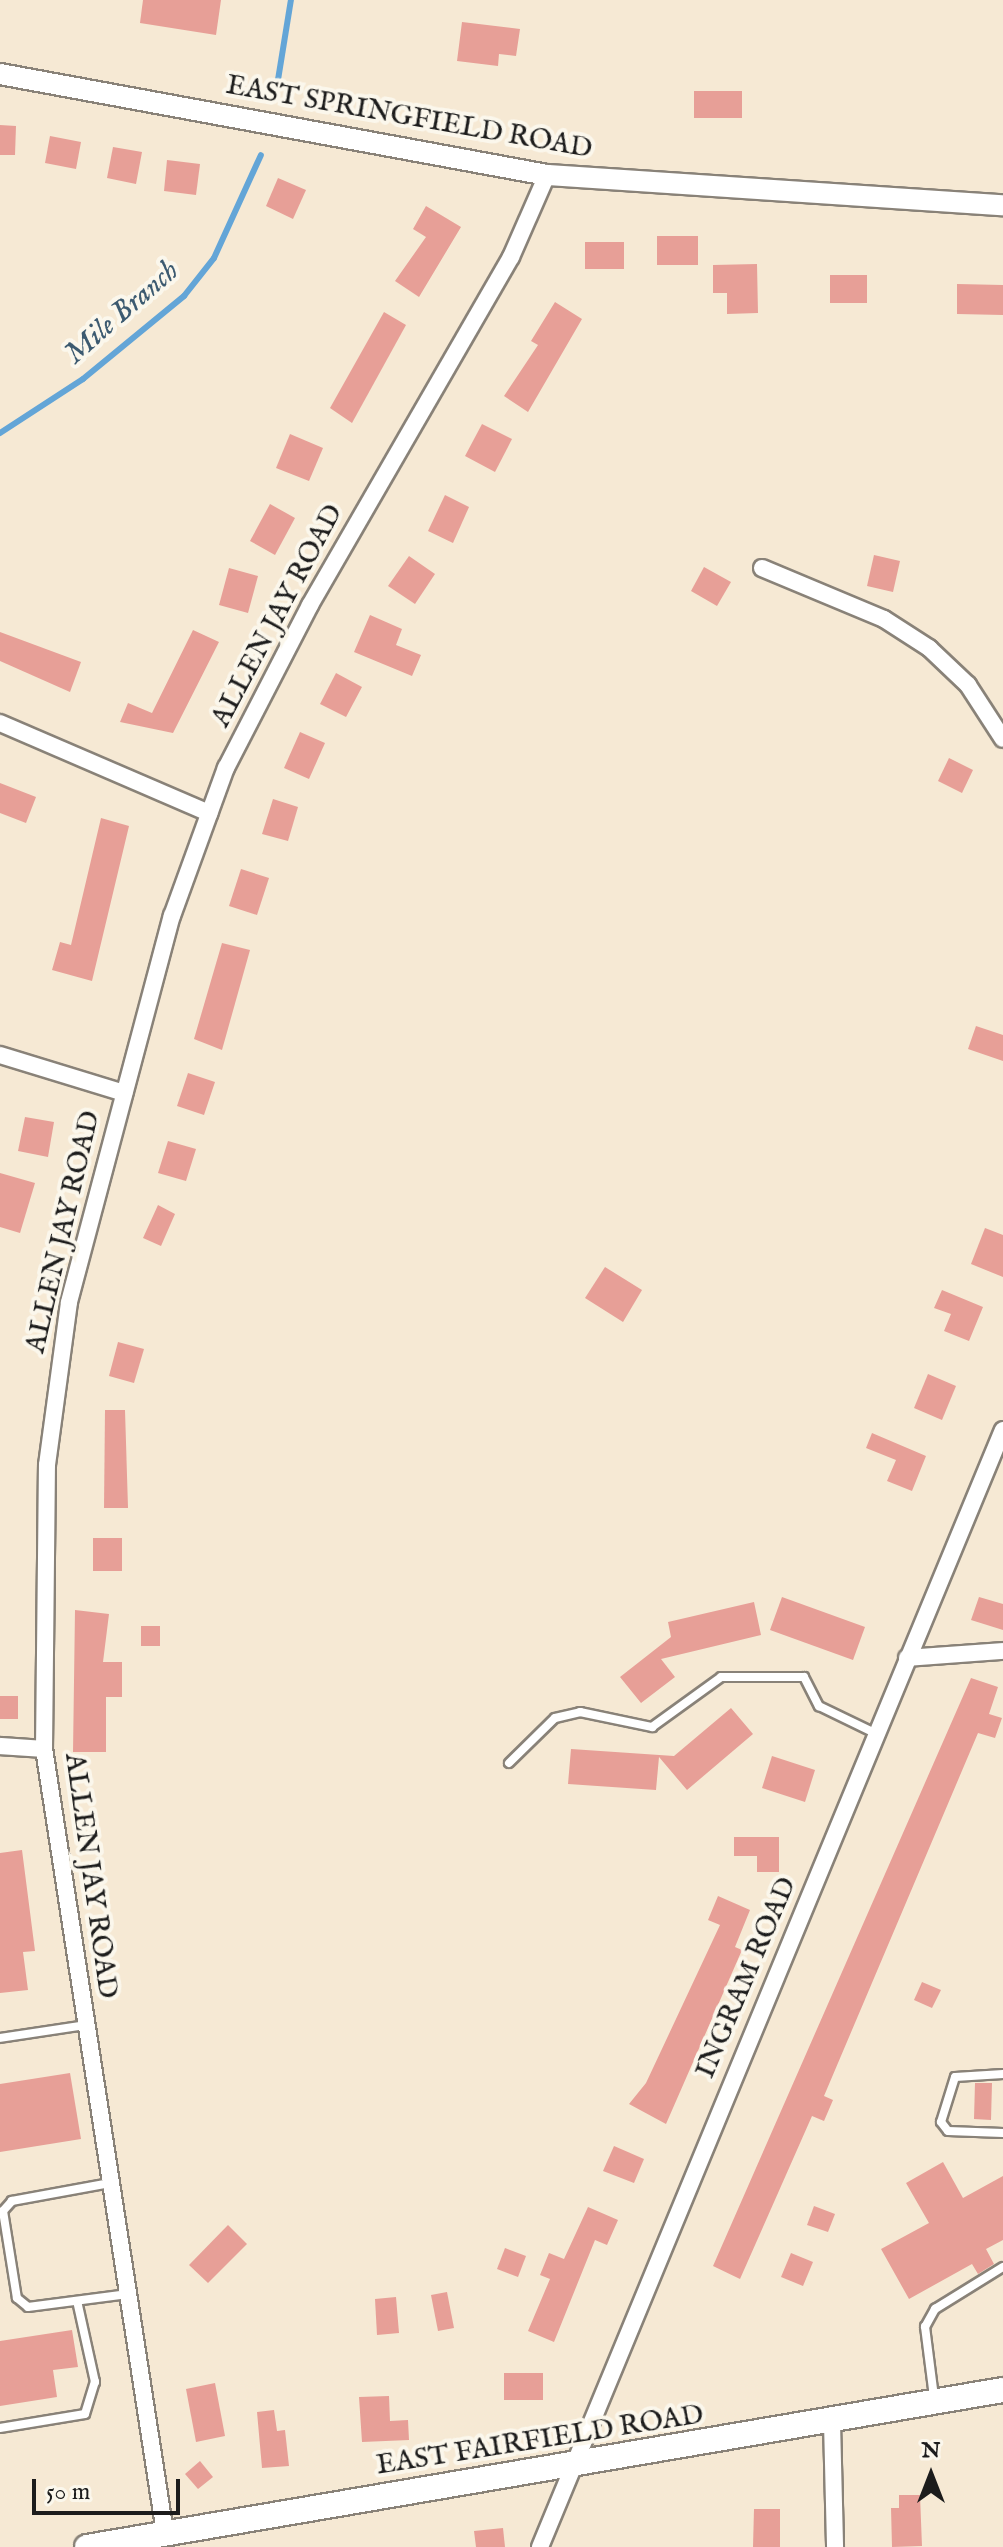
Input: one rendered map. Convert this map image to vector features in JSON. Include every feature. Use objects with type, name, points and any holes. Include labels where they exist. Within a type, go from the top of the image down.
[{"type":"main road","name":"EAST FAIRFIELD ROAD","points":[[87,2547],[572,2467],[1003,2390]]},
{"type":"street","name":"EAST SPRINGFIELD ROAD","points":[[0,74],[547,175],[1003,205]]},
{"type":"street","name":"ALLEN JAY ROAD","points":[[165,2533],[44,1749],[52,1412],[69,1302],[172,916],[209,813],[267,685],[511,257],[547,175]]},
{"type":"street","points":[[762,568],[884,619],[929,648],[968,685],[1003,739]]},
{"type":"street","points":[[0,723],[209,813]]},
{"type":"street","points":[[0,1055],[124,1093]]},
{"type":"street","name":"INGRAM ROAD","points":[[540,2547],[1003,1430]]},
{"type":"street","points":[[907,1658],[1003,1651]]},
{"type":"street","points":[[0,1746],[44,1749]]},
{"type":"street","points":[[832,2422],[835,2547]]},
{"type":"lane","points":[[509,1763],[555,1718],[580,1712],[652,1727],[721,1677],[804,1677],[819,1706],[877,1734]]},
{"type":"lane","points":[[0,2038],[86,2025]]},
{"type":"lane","points":[[1003,2074],[955,2077],[941,2122],[948,2131],[1003,2133]]},
{"type":"lane","points":[[110,2183],[12,2201],[3,2211],[17,2298],[28,2307],[128,2294]]},
{"type":"lane","points":[[935,2403],[925,2327],[935,2309],[1003,2267]]},
{"type":"lane","points":[[0,2428],[85,2414],[95,2382],[77,2301]]},
{"type":"building","points":[[143,0],[221,0],[216,35],[140,23]]},
{"type":"building","points":[[462,22],[520,29],[516,56],[499,54],[498,66],[457,61]]},
{"type":"building","points":[[694,91],[742,91],[742,118],[694,118]]},
{"type":"building","points":[[0,125],[16,126],[15,155],[0,155]]},
{"type":"building","points":[[50,136],[81,142],[76,169],[45,163]]},
{"type":"building","points":[[113,147],[142,152],[136,184],[107,178]]},
{"type":"building","points":[[167,160],[200,164],[196,195],[164,191]]},
{"type":"building","points":[[278,178],[306,190],[293,219],[266,206]]},
{"type":"building","points":[[426,206],[461,227],[419,297],[395,281],[426,237],[413,229]]},
{"type":"building","points":[[657,236],[698,236],[698,265],[657,265]]},
{"type":"building","points":[[585,242],[624,242],[624,269],[585,269]]},
{"type":"building","points":[[757,264],[758,313],[727,314],[727,293],[713,293],[713,265]]},
{"type":"building","points":[[830,275],[867,275],[867,303],[830,303]]},
{"type":"building","points":[[957,284],[1003,285],[1003,315],[957,314]]},
{"type":"building","points":[[555,302],[582,319],[528,412],[504,396],[538,345],[531,341]]},
{"type":"building","points":[[384,312],[406,325],[352,423],[330,408]]},
{"type":"building","points":[[482,424],[512,439],[495,472],[465,456]]},
{"type":"building","points":[[290,434],[323,448],[309,481],[276,468]]},
{"type":"building","points":[[445,495],[469,507],[453,543],[428,531]]},
{"type":"building","points":[[270,504],[295,518],[275,555],[250,541]]},
{"type":"building","points":[[874,555],[900,561],[893,592],[867,586]]},
{"type":"building","points":[[409,556],[435,574],[415,604],[388,586]]},
{"type":"building","points":[[704,567],[731,582],[717,606],[691,591]]},
{"type":"building","points":[[229,568],[258,576],[248,613],[219,605]]},
{"type":"building","points":[[370,615],[402,629],[396,645],[421,655],[412,676],[354,652]]},
{"type":"building","points":[[193,630],[219,642],[173,733],[120,722],[128,703],[152,713]]},
{"type":"building","points":[[0,632],[81,662],[70,692],[0,661]]},
{"type":"building","points":[[336,673],[362,687],[346,717],[320,704]]},
{"type":"building","points":[[300,732],[325,743],[309,779],[284,768]]},
{"type":"building","points":[[949,758],[973,770],[962,793],[938,781]]},
{"type":"building","points":[[0,783],[36,797],[26,823],[0,813]]},
{"type":"building","points":[[273,799],[298,807],[288,841],[262,834]]},
{"type":"building","points":[[101,818],[129,826],[92,981],[52,970],[60,942],[71,945]]},
{"type":"building","points":[[241,869],[269,878],[257,915],[229,906]]},
{"type":"building","points":[[222,943],[250,950],[222,1050],[194,1039]]},
{"type":"building","points":[[976,1026],[1003,1035],[1003,1061],[968,1049]]},
{"type":"building","points":[[188,1073],[215,1082],[204,1115],[177,1106]]},
{"type":"building","points":[[25,1117],[54,1122],[48,1157],[18,1151]]},
{"type":"building","points":[[168,1141],[196,1149],[186,1181],[158,1173]]},
{"type":"building","points":[[0,1173],[35,1183],[20,1233],[0,1227]]},
{"type":"building","points":[[158,1205],[175,1214],[161,1246],[143,1238]]},
{"type":"building","points":[[985,1228],[1003,1235],[1003,1277],[971,1264]]},
{"type":"building","points":[[605,1267],[642,1290],[623,1322],[585,1298]]},
{"type":"building","points":[[942,1290],[983,1307],[969,1341],[944,1331],[951,1314],[934,1308]]},
{"type":"building","points":[[118,1342],[144,1349],[134,1383],[109,1376]]},
{"type":"building","points":[[928,1374],[956,1386],[942,1420],[914,1408]]},
{"type":"building","points":[[105,1410],[125,1410],[128,1508],[104,1508]]},
{"type":"building","points":[[872,1433],[926,1456],[912,1491],[887,1481],[896,1460],[866,1448]]},
{"type":"building","points":[[93,1538],[122,1538],[122,1571],[93,1571]]},
{"type":"building","points":[[782,1597],[865,1627],[853,1660],[770,1630]]},
{"type":"building","points":[[979,1597],[1003,1604],[1003,1630],[971,1620]]},
{"type":"building","points":[[754,1602],[761,1635],[661,1659],[675,1677],[641,1703],[620,1677],[671,1637],[668,1622]]},
{"type":"building","points":[[75,1610],[109,1614],[103,1662],[122,1662],[122,1697],[106,1697],[106,1752],[73,1752]]},
{"type":"building","points":[[141,1626],[160,1626],[160,1646],[141,1646]]},
{"type":"building","points":[[971,1678],[998,1687],[989,1714],[1002,1718],[995,1738],[978,1733],[824,2096],[833,2100],[824,2121],[812,2116],[740,2279],[713,2266]]},
{"type":"building","points":[[0,1696],[18,1696],[18,1719],[0,1719]]},
{"type":"building","points":[[731,1708],[753,1734],[687,1790],[659,1757],[656,1790],[568,1784],[571,1749],[674,1756]]},
{"type":"building","points":[[772,1756],[815,1770],[805,1802],[762,1788]]},
{"type":"building","points":[[734,1837],[779,1837],[779,1872],[757,1872],[757,1856],[734,1856]]},
{"type":"building","points":[[22,1850],[35,1951],[23,1952],[28,1990],[0,1993],[0,1853]]},
{"type":"building","points":[[718,1896],[750,1910],[735,1947],[742,1950],[666,2124],[629,2104],[646,2083],[720,1925],[708,1920]]},
{"type":"building","points":[[922,1982],[941,1990],[932,2008],[914,2000]]},
{"type":"building","points":[[70,2073],[81,2139],[0,2152],[0,2084]]},
{"type":"building","points":[[975,2083],[992,2083],[991,2120],[974,2119]]},
{"type":"building","points":[[614,2146],[644,2159],[634,2183],[603,2171]]},
{"type":"building","points":[[943,2162],[963,2198],[1003,2176],[1003,2240],[986,2249],[994,2264],[978,2274],[972,2264],[909,2299],[881,2249],[929,2223],[906,2183]]},
{"type":"building","points":[[814,2206],[835,2214],[828,2232],[807,2225]]},
{"type":"building","points":[[588,2207],[618,2220],[607,2245],[595,2240],[554,2342],[528,2331],[550,2279],[540,2275],[549,2253],[564,2259]]},
{"type":"building","points":[[228,2225],[247,2244],[208,2283],[189,2265]]},
{"type":"building","points":[[505,2248],[526,2256],[518,2277],[497,2269]]},
{"type":"building","points":[[791,2253],[813,2262],[803,2286],[781,2277]]},
{"type":"building","points":[[447,2292],[454,2328],[438,2331],[431,2295]]},
{"type":"building","points":[[396,2297],[399,2333],[377,2335],[375,2299]]},
{"type":"building","points":[[72,2330],[78,2367],[53,2370],[57,2397],[0,2406],[0,2341]]},
{"type":"building","points":[[504,2373],[543,2373],[543,2400],[504,2400]]},
{"type":"building","points":[[215,2383],[225,2436],[196,2442],[186,2389]]},
{"type":"building","points":[[389,2396],[390,2421],[408,2420],[409,2440],[362,2442],[359,2397]]},
{"type":"building","points":[[274,2410],[277,2431],[285,2430],[289,2466],[262,2468],[257,2412]]},
{"type":"building","points":[[200,2461],[213,2477],[198,2489],[185,2474]]},
{"type":"building","points":[[899,2495],[920,2495],[922,2546],[892,2547],[891,2508],[899,2508]]},
{"type":"building","points":[[754,2509],[780,2509],[780,2547],[753,2547]]},
{"type":"building","points":[[503,2528],[505,2547],[476,2547],[474,2531]]},
{"type":"waterway","name":"Mile Branch","points":[[277,86],[291,0]]},
{"type":"waterway","name":"Mile Branch","points":[[0,433],[83,379],[184,296],[214,258],[261,155]]}]
